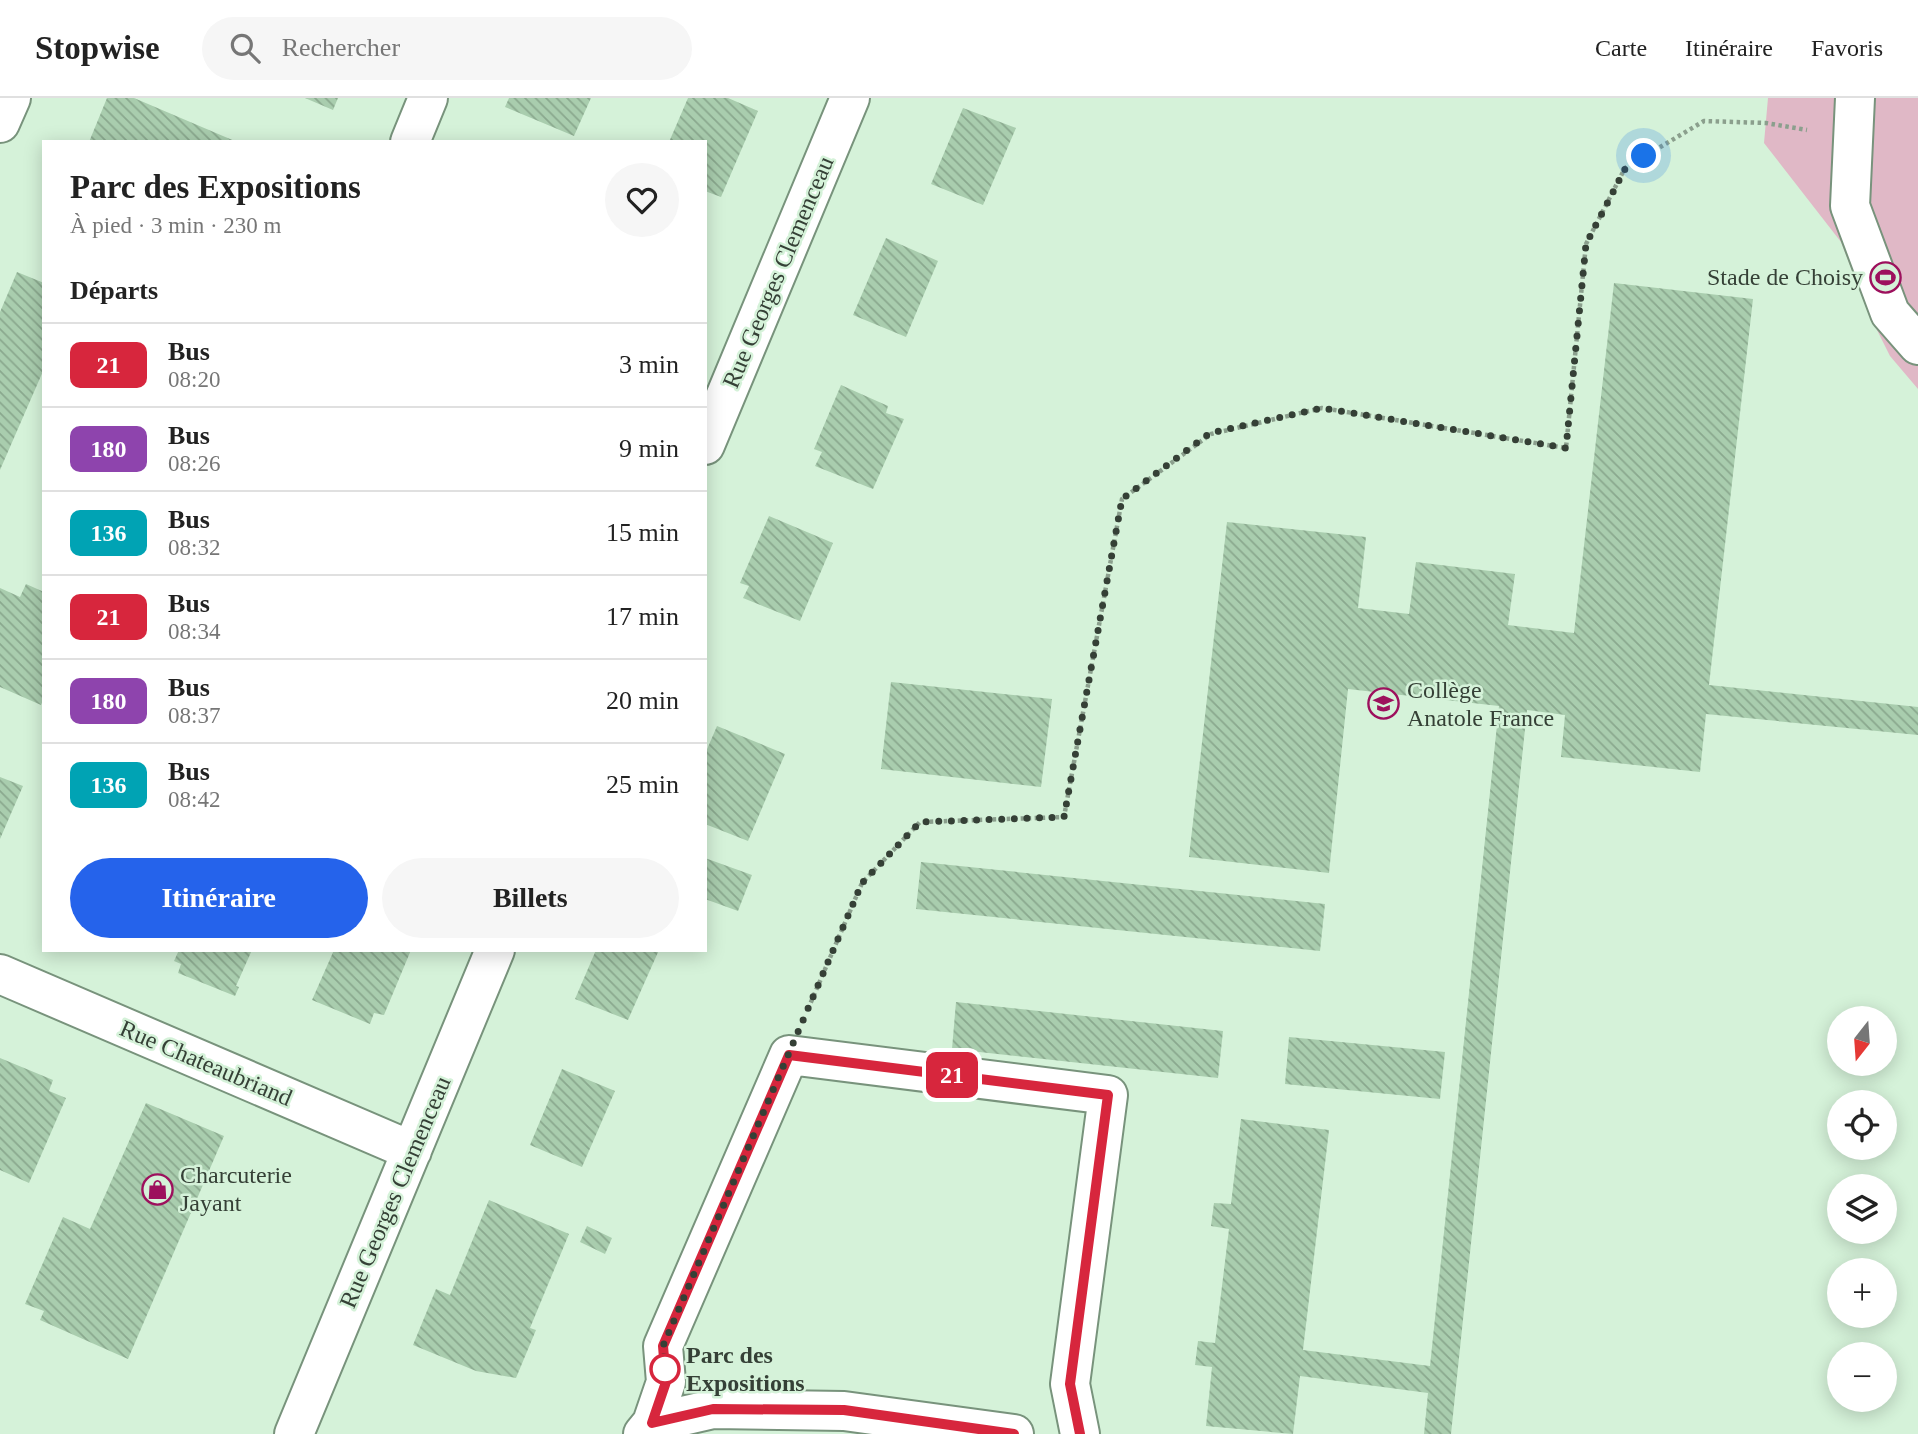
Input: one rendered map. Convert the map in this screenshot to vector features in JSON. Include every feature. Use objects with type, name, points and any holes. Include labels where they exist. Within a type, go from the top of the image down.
[{"type":"street","points":[[0,123],[11,98]]},
{"type":"street","points":[[411,140],[428,98]]},
{"type":"street","name":"Rue Georges Clemenceau","points":[[707,440],[850,98]]},
{"type":"street","points":[[1855,98],[1850,206],[1890,313],[1918,345]]},
{"type":"street","name":"Rue Georges Clemenceau","points":[[294,1434],[494,952]]},
{"type":"street","name":"Rue Chateaubriand","points":[[0,974],[412,1151]]},
{"type":"street","points":[[648,1429],[666,1382],[663,1346],[789,1055],[1108,1095],[1070,1384],[1080,1434]]},
{"type":"street","points":[[648,1429],[713,1409],[844,1410],[1014,1434]]},
{"type":"street","points":[[713,1409],[747,1434]]},
{"type":"path","points":[[789,1055],[862,883],[920,822],[1064,817],[1122,499],[1210,433],[1322,408],[1566,448],[1586,244],[1625,169],[1704,121],[1766,123],[1853,139]]},
{"type":"shaded area","name":"Stade de Choisy","points":[[1768,98],[1918,98],[1918,389],[1890,356],[1868,312],[1841,242],[1764,143]]},
{"type":"building","points":[[107,98],[134,98],[232,140],[90,140]]},
{"type":"building","points":[[305,98],[338,98],[333,110]]},
{"type":"building","points":[[509,98],[591,98],[574,136],[505,107]]},
{"type":"building","points":[[688,98],[728,98],[758,111],[721,197],[707,192],[707,140],[670,140]]},
{"type":"building","points":[[963,108],[1016,128],[983,205],[931,184]]},
{"type":"building","points":[[886,238],[938,261],[906,337],[853,315]]},
{"type":"building","points":[[17,272],[42,282],[42,374],[0,470],[0,312]]},
{"type":"building","points":[[1614,283],[1753,299],[1709,685],[1918,707],[1918,735],[1706,714],[1700,772],[1561,757],[1565,715],[1527,710],[1451,1434],[1424,1434],[1428,1393],[1300,1376],[1293,1434],[1206,1426],[1212,1367],[1195,1365],[1198,1341],[1215,1343],[1229,1229],[1211,1226],[1214,1203],[1231,1204],[1241,1119],[1329,1130],[1303,1350],[1430,1366],[1499,706],[1348,689],[1329,873],[1189,857],[1227,522],[1366,537],[1358,608],[1409,614],[1416,562],[1515,574],[1508,625],[1574,633]]},
{"type":"building","points":[[841,385],[888,406],[886,413],[904,419],[873,489],[815,466],[822,452],[814,449]]},
{"type":"building","points":[[769,516],[833,543],[800,621],[743,598],[749,586],[740,583]]},
{"type":"building","points":[[26,584],[42,591],[41,705],[0,687],[0,588],[20,597]]},
{"type":"building","points":[[891,682],[1052,699],[1041,787],[881,769]]},
{"type":"building","points":[[717,726],[785,754],[748,841],[707,825],[707,749]]},
{"type":"building","points":[[0,777],[23,786],[0,839]]},
{"type":"building","points":[[707,859],[752,875],[738,911],[707,900]]},
{"type":"building","points":[[921,862],[1325,904],[1320,951],[916,909]]},
{"type":"building","points":[[178,952],[251,952],[236,986],[239,987],[235,996],[178,973],[181,964],[174,961]]},
{"type":"building","points":[[333,952],[410,952],[384,1015],[374,1013],[370,1024],[312,1000]]},
{"type":"building","points":[[595,952],[658,952],[628,1020],[575,999]]},
{"type":"building","points":[[956,1002],[1223,1031],[1218,1078],[952,1049]]},
{"type":"building","points":[[1289,1037],[1445,1052],[1440,1099],[1285,1084]]},
{"type":"building","points":[[0,1058],[53,1080],[49,1091],[66,1098],[29,1183],[0,1170]]},
{"type":"building","points":[[562,1069],[615,1091],[582,1167],[530,1145]]},
{"type":"building","points":[[146,1103],[224,1136],[128,1359],[40,1320],[44,1311],[25,1304],[63,1217],[90,1229]]},
{"type":"building","points":[[489,1200],[569,1234],[530,1328],[536,1330],[516,1378],[476,1371],[413,1345],[436,1289],[450,1295]]},
{"type":"building","points":[[587,1226],[612,1238],[605,1254],[580,1242]]},
{"type":"bus line","name":"21","points":[[1014,1434],[844,1410],[713,1409],[652,1423],[666,1382],[663,1346],[789,1055],[1108,1095],[1070,1384],[1080,1434]]},
{"type":"place","name":"Stade de Choisy","points":[[1886,277]]},
{"type":"place","name":"Collège Anatole France","points":[[1384,704]]},
{"type":"place","name":"Charcuterie Jayant","points":[[157,1189]]},
{"type":"place","name":"Parc des Expositions","points":[[665,1369]]},
{"type":"route","points":[[665,1369],[663,1346],[862,883],[920,822],[1064,817],[1122,499],[1210,433],[1322,408],[1566,448],[1586,244],[1625,169],[1644,156]]}]
